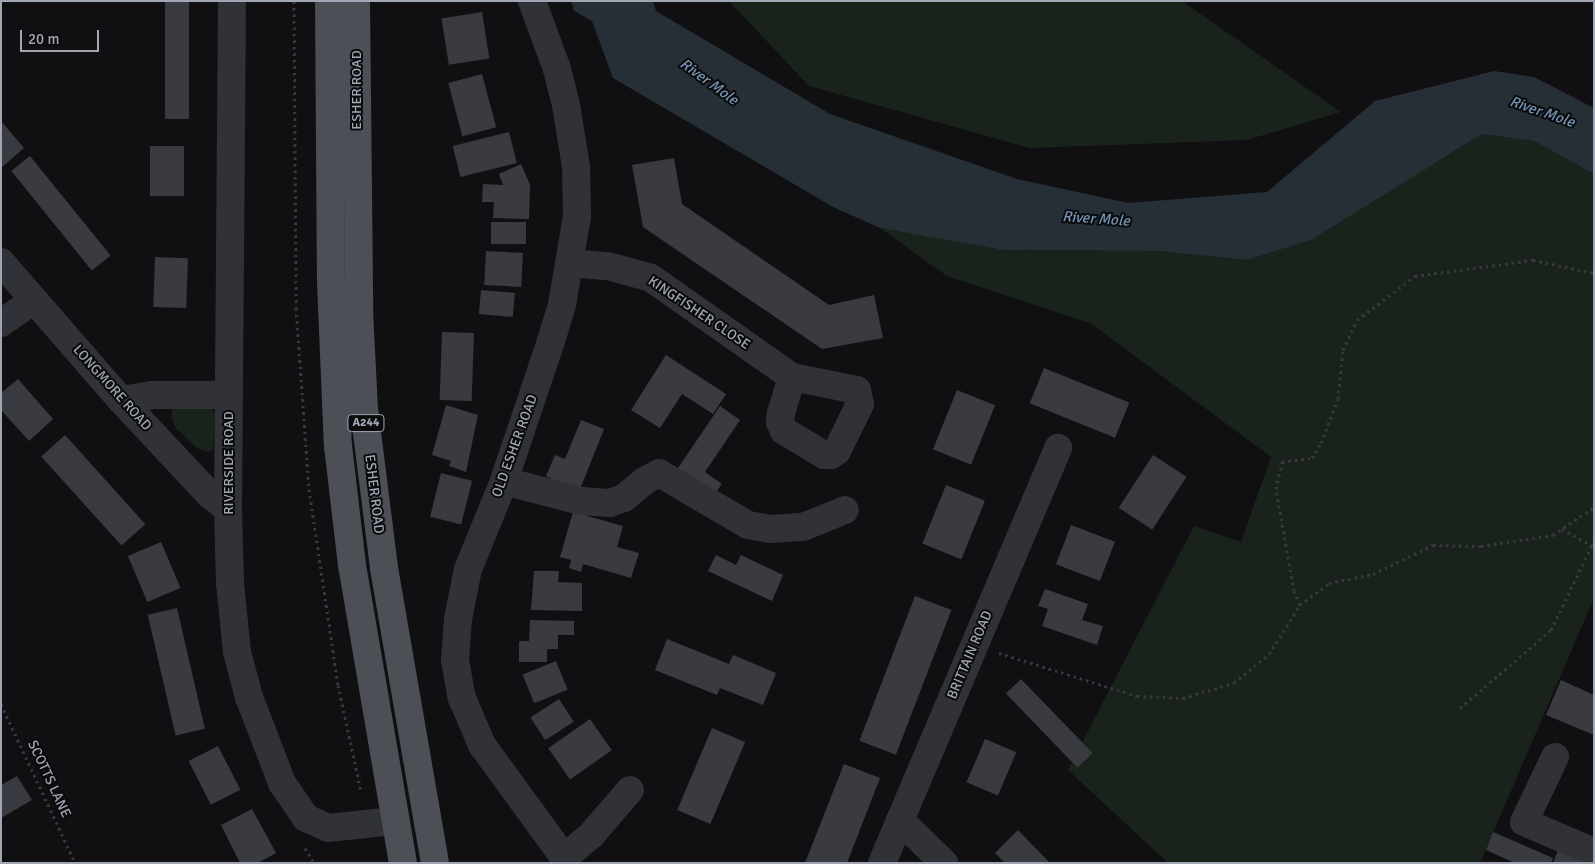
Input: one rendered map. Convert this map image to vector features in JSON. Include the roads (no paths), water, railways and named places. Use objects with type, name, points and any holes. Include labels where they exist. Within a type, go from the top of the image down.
[{"type":"main road","name":"ESHER ROAD","points":[[329,1],[331,282],[338,446],[352,565],[394,821],[403,863]]},
{"type":"main road","name":"ESHER ROAD","points":[[356,1],[359,311],[364,410],[384,568],[436,863]]},
{"type":"street","name":"RIVERSIDE ROAD","points":[[232,1],[228,509],[230,583],[237,652],[249,697],[282,783],[300,811],[318,826],[344,828],[394,821]]},
{"type":"street","name":"OLD ESHER ROAD","points":[[532,1],[557,69],[576,167],[578,194],[570,263],[551,341],[504,481],[468,569],[461,598],[455,639],[458,681],[467,712],[482,745],[566,860]]},
{"type":"street","name":"LONGMORE ROAD","points":[[1,262],[121,400],[210,495],[228,509]]},
{"type":"street","name":"KINGFISHER CLOSE","points":[[570,263],[616,268],[651,278],[792,377]]},
{"type":"street","points":[[1,323],[34,300]]},
{"type":"street","points":[[121,400],[151,395],[229,395]]},
{"type":"street","name":"BRITTAIN ROAD","points":[[882,863],[1058,448]]},
{"type":"street","points":[[504,481],[581,501],[610,503],[624,498],[644,481],[659,473],[748,525],[771,529],[803,528],[845,510]]},
{"type":"street","points":[[1555,758],[1524,822],[1594,852]]},
{"type":"street","points":[[566,860],[592,834],[630,790]]},
{"type":"street","points":[[900,820],[944,863]]},
{"type":"water","name":"River Mole","points":[[571,1],[653,1],[656,11],[830,114],[1017,179],[1128,203],[1267,192],[1375,101],[1494,71],[1534,77],[1594,108],[1594,174],[1534,141],[1482,134],[1311,240],[1246,260],[1159,251],[1003,250],[880,228],[833,207],[613,78],[592,21],[574,11]]}]
